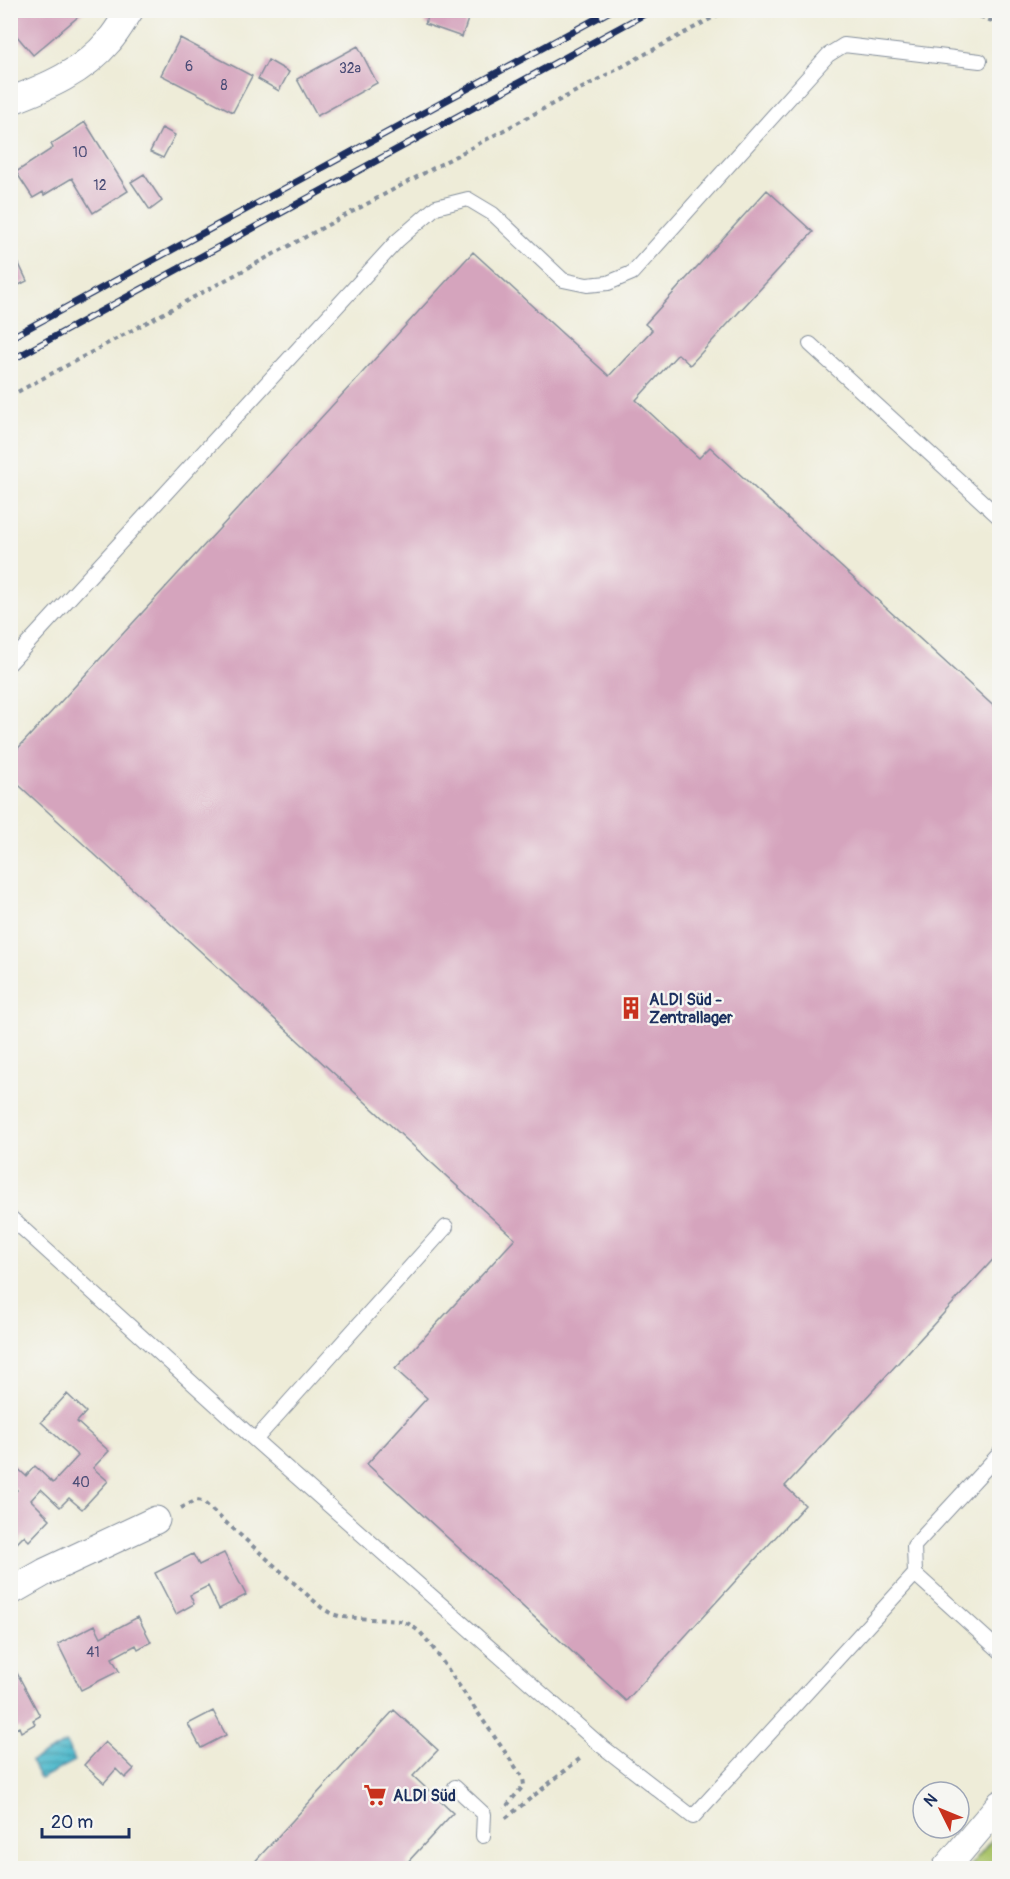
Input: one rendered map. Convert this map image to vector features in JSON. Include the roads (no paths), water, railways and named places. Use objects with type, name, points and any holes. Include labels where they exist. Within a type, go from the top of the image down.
[{"type":"street","points":[[10,100],[45,88],[75,72],[108,42],[130,10]]},
{"type":"street","points":[[10,1592],[45,1572],[156,1520]]},
{"type":"street","points":[[946,1869],[999,1804]]},
{"type":"lane","points":[[10,663],[397,241],[436,207],[468,199],[493,214],[563,280],[587,285],[608,283],[632,273],[828,55],[844,45],[980,61]]},
{"type":"lane","points":[[810,344],[999,518]]},
{"type":"lane","points":[[10,1217],[255,1440],[599,1744],[693,1817],[915,1574],[914,1546],[999,1453]]},
{"type":"lane","points":[[255,1440],[446,1227]]},
{"type":"lane","points":[[915,1574],[999,1651]]},
{"type":"lane","points":[[454,1787],[484,1814],[486,1833]]},
{"type":"water","points":[[66,1743],[75,1761],[40,1779],[31,1761]]},
{"type":"railway","points":[[10,338],[612,10]]},
{"type":"railway","points":[[10,361],[652,10]]},
{"type":"place","name":"ALDI Süd - Zentrallager","points":[[631,1008]]},
{"type":"place","name":"ALDI Süd","points":[[375,1795]]}]
